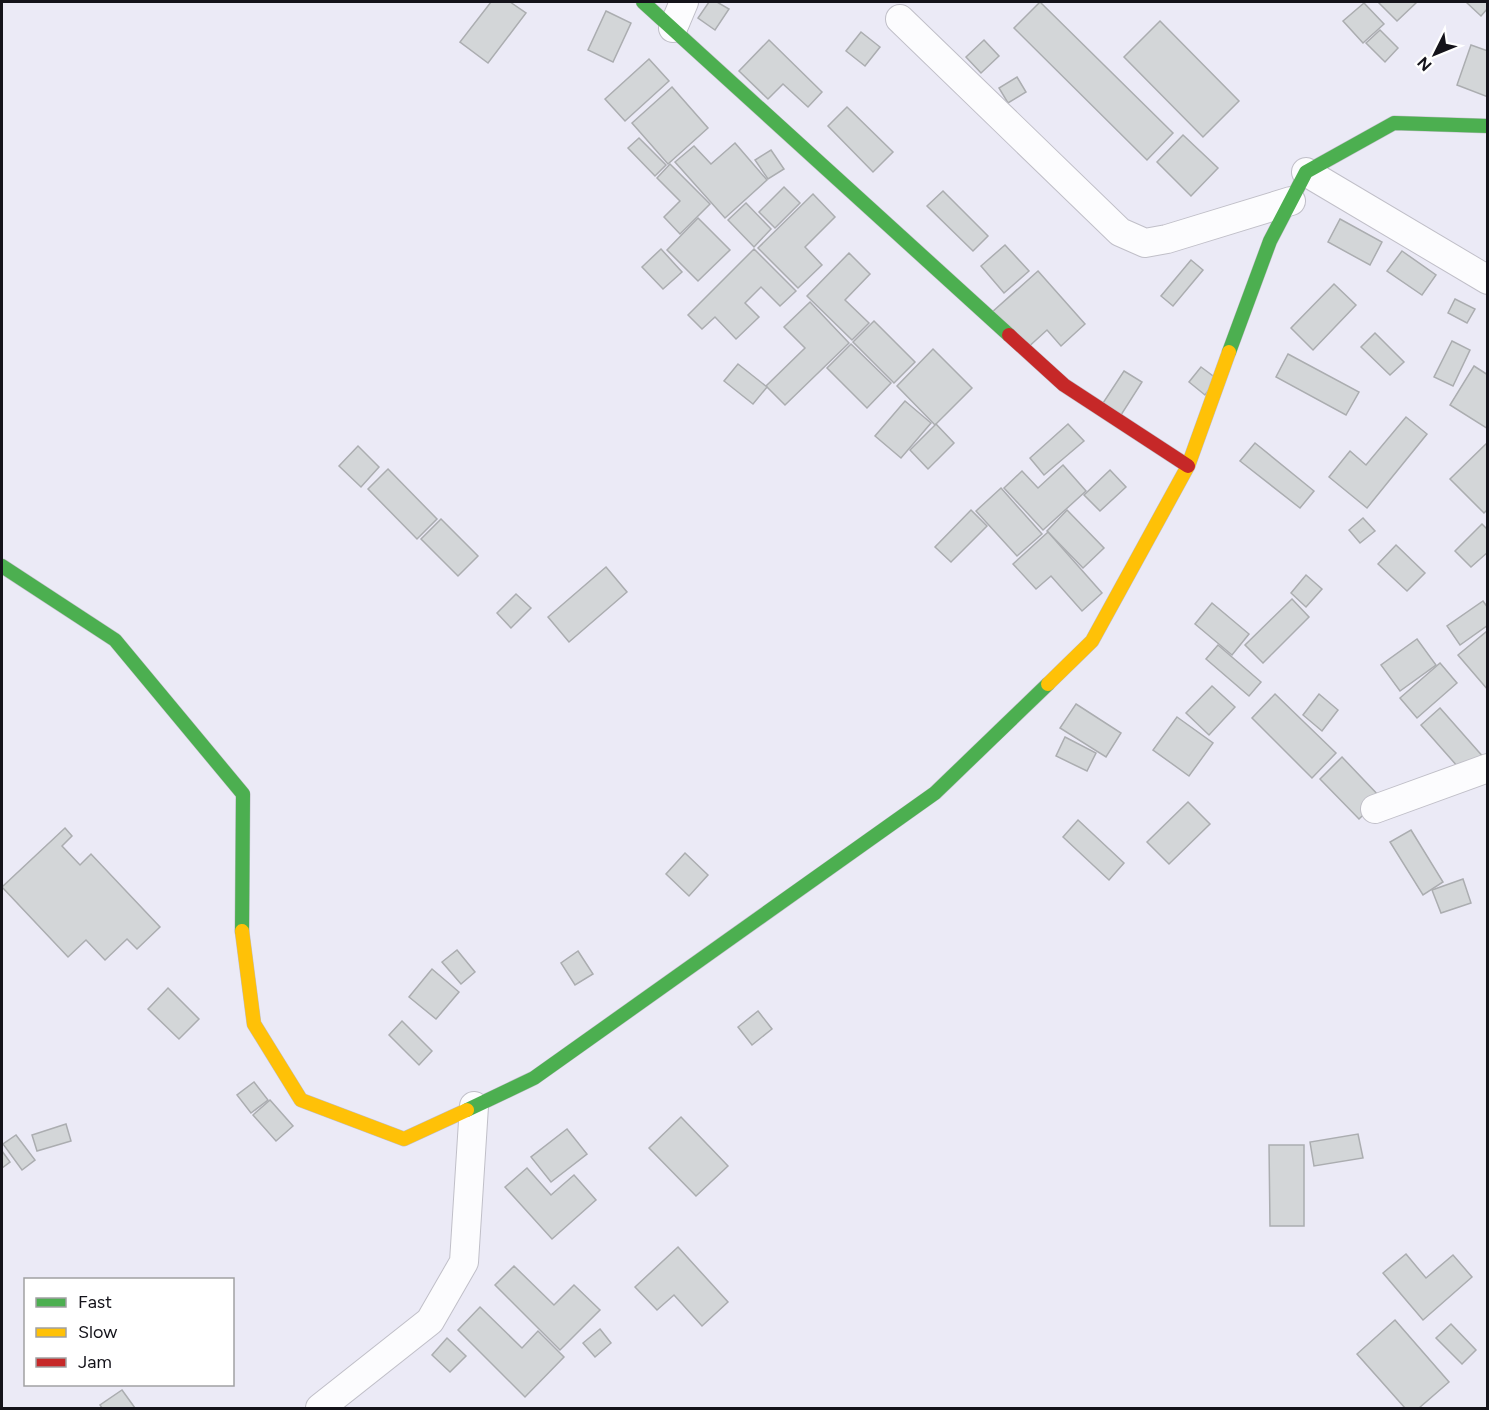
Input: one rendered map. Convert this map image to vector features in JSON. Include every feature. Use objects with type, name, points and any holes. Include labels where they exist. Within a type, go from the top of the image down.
[{"type":"street","points":[[643,2],[1064,385],[1188,466]]},
{"type":"street","points":[[673,28],[684,2]]},
{"type":"street","points":[[900,19],[1111,224],[1128,236],[1145,243],[1167,239],[1291,201]]},
{"type":"street","points":[[2,566],[115,640],[243,794],[242,936],[254,1024],[301,1100],[404,1139],[534,1078],[935,793],[1092,641],[1188,466],[1270,241],[1306,172],[1394,123],[1488,126]]},
{"type":"street","points":[[1306,172],[1488,280]]},
{"type":"street","points":[[1375,809],[1488,768]]},
{"type":"street","points":[[321,1408],[430,1321],[464,1262],[474,1106]]},
{"type":"building","points":[[491,2],[510,2],[526,13],[488,63],[460,42]]},
{"type":"building","points":[[709,2],[717,2],[729,9],[715,30],[698,18]]},
{"type":"building","points":[[1040,2],[1173,133],[1147,160],[1014,28]]},
{"type":"building","points":[[1378,2],[1417,2],[1397,21]]},
{"type":"building","points":[[1466,2],[1488,2],[1488,8],[1481,16]]},
{"type":"building","points":[[1364,3],[1384,24],[1363,43],[1343,21]]},
{"type":"building","points":[[606,11],[631,23],[613,62],[588,50]]},
{"type":"building","points":[[1160,21],[1239,101],[1203,137],[1124,57]]},
{"type":"building","points":[[1380,30],[1398,48],[1385,62],[1366,43]]},
{"type":"building","points":[[861,32],[880,47],[865,66],[846,51]]},
{"type":"building","points":[[769,40],[822,92],[808,107],[783,84],[768,99],[739,71]]},
{"type":"building","points":[[984,40],[999,56],[981,73],[966,57]]},
{"type":"building","points":[[1471,45],[1488,51],[1488,97],[1457,85]]},
{"type":"building","points":[[649,59],[669,81],[625,121],[605,99]]},
{"type":"building","points":[[1017,77],[1026,92],[1008,103],[999,88]]},
{"type":"building","points":[[672,87],[708,128],[668,164],[632,123]]},
{"type":"building","points":[[847,107],[893,152],[873,172],[828,126]]},
{"type":"building","points":[[1183,135],[1218,168],[1191,196],[1157,162]]},
{"type":"building","points":[[639,138],[666,165],[655,176],[628,148]]},
{"type":"building","points":[[735,143],[767,180],[725,218],[675,162],[694,146],[711,164]]},
{"type":"building","points":[[771,150],[784,169],[768,179],[755,160]]},
{"type":"building","points":[[670,164],[710,204],[680,234],[664,217],[680,201],[657,178]]},
{"type":"building","points":[[784,187],[800,203],[775,228],[759,212]]},
{"type":"building","points":[[943,191],[988,236],[973,251],[927,206]]},
{"type":"building","points":[[813,194],[835,217],[805,247],[822,265],[798,288],[758,248]]},
{"type":"building","points":[[746,203],[771,229],[754,247],[728,220]]},
{"type":"building","points":[[698,218],[730,250],[698,281],[667,250]]},
{"type":"building","points":[[1340,219],[1382,242],[1370,265],[1328,242]]},
{"type":"building","points":[[1005,245],[1029,271],[1004,293],[981,266]]},
{"type":"building","points":[[661,249],[682,272],[663,289],[642,267]]},
{"type":"building","points":[[754,249],[796,291],[780,306],[761,287],[745,303],[759,317],[736,339],[715,317],[702,329],[688,315]]},
{"type":"building","points":[[1402,251],[1436,275],[1422,295],[1387,271]]},
{"type":"building","points":[[849,253],[870,274],[845,300],[869,323],[852,340],[807,296]]},
{"type":"building","points":[[1191,260],[1203,270],[1173,306],[1161,296]]},
{"type":"building","points":[[1038,271],[1085,324],[1061,346],[1047,330],[1024,351],[991,313]]},
{"type":"building","points":[[1334,284],[1356,305],[1313,350],[1291,328]]},
{"type":"building","points":[[1455,299],[1475,309],[1467,323],[1448,313]]},
{"type":"building","points":[[810,302],[849,343],[785,405],[766,386],[805,348],[784,327]]},
{"type":"building","points":[[874,321],[915,362],[894,383],[853,342]]},
{"type":"building","points":[[1375,333],[1404,362],[1390,375],[1361,347]]},
{"type":"building","points":[[1452,341],[1470,350],[1453,386],[1434,377]]},
{"type":"building","points":[[851,344],[891,383],[867,408],[827,368]]},
{"type":"building","points":[[933,349],[972,388],[935,425],[897,386]]},
{"type":"building","points":[[1288,354],[1359,392],[1346,415],[1276,377]]},
{"type":"building","points":[[738,364],[767,387],[753,404],[724,381]]},
{"type":"building","points":[[1474,366],[1488,375],[1488,429],[1450,405]]},
{"type":"building","points":[[1201,367],[1217,379],[1205,395],[1189,382]]},
{"type":"building","points":[[1124,371],[1142,382],[1121,415],[1103,403]]},
{"type":"building","points":[[905,401],[931,423],[901,458],[875,436]]},
{"type":"building","points":[[1406,417],[1427,434],[1367,508],[1329,477],[1350,451],[1366,465]]},
{"type":"building","points":[[936,424],[954,443],[928,469],[910,450]]},
{"type":"building","points":[[1068,424],[1084,441],[1044,475],[1030,458]]},
{"type":"building","points":[[1488,442],[1488,509],[1484,513],[1450,479]]},
{"type":"building","points":[[1255,443],[1314,491],[1300,508],[1240,461]]},
{"type":"building","points":[[358,446],[379,467],[361,487],[339,466]]},
{"type":"building","points":[[1063,465],[1086,491],[1043,530],[1004,488],[1022,471],[1038,488]]},
{"type":"building","points":[[388,469],[437,519],[417,539],[368,489]]},
{"type":"building","points":[[1110,470],[1126,487],[1100,511],[1084,495]]},
{"type":"building","points":[[1001,488],[1042,534],[1017,556],[976,511]]},
{"type":"building","points":[[971,510],[987,526],[951,562],[935,547]]},
{"type":"building","points":[[1067,510],[1104,548],[1083,568],[1047,531]]},
{"type":"building","points":[[1363,518],[1375,531],[1360,543],[1349,530]]},
{"type":"building","points":[[441,519],[478,556],[458,576],[421,539]]},
{"type":"building","points":[[1482,524],[1488,530],[1488,552],[1471,567],[1455,551]]},
{"type":"building","points":[[1048,532],[1102,593],[1082,611],[1051,576],[1036,589],[1013,564]]},
{"type":"building","points":[[1396,545],[1425,573],[1407,591],[1378,564]]},
{"type":"building","points":[[606,567],[627,592],[569,642],[548,617]]},
{"type":"building","points":[[1306,575],[1322,589],[1306,607],[1291,593]]},
{"type":"building","points":[[516,594],[531,608],[511,628],[497,613]]},
{"type":"building","points":[[1292,599],[1309,617],[1263,663],[1245,645]]},
{"type":"building","points":[[1483,601],[1488,608],[1488,625],[1460,645],[1447,626]]},
{"type":"building","points":[[1212,603],[1249,634],[1232,655],[1195,624]]},
{"type":"building","points":[[1486,632],[1488,633],[1488,690],[1458,655]]},
{"type":"building","points":[[1417,639],[1436,665],[1400,691],[1381,665]]},
{"type":"building","points":[[1218,645],[1261,682],[1249,696],[1206,659]]},
{"type":"building","points":[[1440,663],[1457,683],[1417,718],[1400,698]]},
{"type":"building","points":[[1212,686],[1235,707],[1209,735],[1186,713]]},
{"type":"building","points":[[1275,694],[1336,753],[1312,778],[1252,718]]},
{"type":"building","points":[[1319,694],[1338,710],[1322,731],[1303,715]]},
{"type":"building","points":[[1076,704],[1121,733],[1106,757],[1060,728]]},
{"type":"building","points":[[1440,708],[1485,759],[1466,776],[1421,725]]},
{"type":"building","points":[[1177,717],[1213,743],[1189,776],[1153,750]]},
{"type":"building","points":[[1065,737],[1096,753],[1087,771],[1056,756]]},
{"type":"building","points":[[1342,757],[1381,798],[1359,819],[1320,779]]},
{"type":"building","points":[[1188,802],[1210,824],[1169,864],[1147,842]]},
{"type":"building","points":[[1078,820],[1124,863],[1109,880],[1063,837]]},
{"type":"building","points":[[65,828],[72,836],[62,846],[80,865],[91,854],[160,927],[137,949],[127,939],[105,960],[86,940],[68,957],[2,887]]},
{"type":"building","points":[[1411,830],[1443,882],[1423,895],[1390,842]]},
{"type":"building","points":[[685,853],[708,875],[689,896],[666,874]]},
{"type":"building","points":[[1463,879],[1471,903],[1441,913],[1432,890]]},
{"type":"building","points":[[457,950],[475,972],[461,984],[442,962]]},
{"type":"building","points":[[578,951],[593,974],[575,985],[561,963]]},
{"type":"building","points":[[432,969],[459,992],[436,1019],[409,997]]},
{"type":"building","points":[[168,988],[199,1019],[179,1039],[148,1009]]},
{"type":"building","points":[[758,1011],[772,1029],[752,1045],[738,1027]]},
{"type":"building","points":[[402,1021],[432,1051],[419,1065],[389,1035]]},
{"type":"building","points":[[254,1082],[268,1100],[251,1113],[237,1095]]},
{"type":"building","points":[[270,1100],[293,1126],[276,1141],[253,1115]]},
{"type":"building","points":[[681,1117],[728,1166],[696,1196],[649,1148]]},
{"type":"building","points":[[66,1124],[71,1141],[37,1151],[32,1135]]},
{"type":"building","points":[[567,1129],[587,1154],[551,1182],[531,1157]]},
{"type":"building","points":[[1358,1134],[1363,1158],[1314,1166],[1310,1142]]},
{"type":"building","points":[[16,1135],[35,1160],[22,1170],[3,1144]]},
{"type":"building","points":[[1269,1145],[1304,1145],[1304,1226],[1270,1226]]},
{"type":"building","points":[[2,1151],[10,1162],[2,1168]]},
{"type":"building","points":[[527,1168],[551,1195],[574,1175],[596,1200],[552,1239],[505,1187]]},
{"type":"building","points":[[678,1247],[728,1302],[702,1326],[674,1295],[657,1310],[635,1287]]},
{"type":"building","points":[[1406,1254],[1426,1278],[1453,1255],[1472,1277],[1423,1320],[1383,1273]]},
{"type":"building","points":[[514,1266],[554,1305],[574,1285],[600,1310],[560,1350],[495,1285]]},
{"type":"building","points":[[480,1307],[522,1348],[538,1331],[564,1357],[525,1397],[458,1330]]},
{"type":"building","points":[[1395,1320],[1449,1382],[1419,1408],[1405,1408],[1357,1354]]},
{"type":"building","points":[[1451,1324],[1476,1350],[1462,1364],[1436,1338]]},
{"type":"building","points":[[600,1329],[611,1343],[595,1357],[583,1343]]},
{"type":"building","points":[[447,1338],[466,1356],[450,1372],[432,1355]]},
{"type":"building","points":[[122,1390],[135,1408],[102,1408],[100,1405]]},
{"type":"traffic: fast","points":[[643,2],[1009,335]]},
{"type":"traffic: fast","points":[[1229,352],[1270,241],[1306,172],[1394,123],[1488,126]]},
{"type":"traffic: fast","points":[[2,566],[115,640],[243,794],[242,931]]},
{"type":"traffic: fast","points":[[467,1110],[534,1078],[935,793],[1048,684]]},
{"type":"traffic: slow","points":[[1048,684],[1092,641],[1188,466],[1229,352]]},
{"type":"traffic: slow","points":[[242,931],[254,1024],[301,1100],[404,1139],[467,1110]]},
{"type":"traffic: jam","points":[[1009,335],[1064,385],[1188,466]]}]
